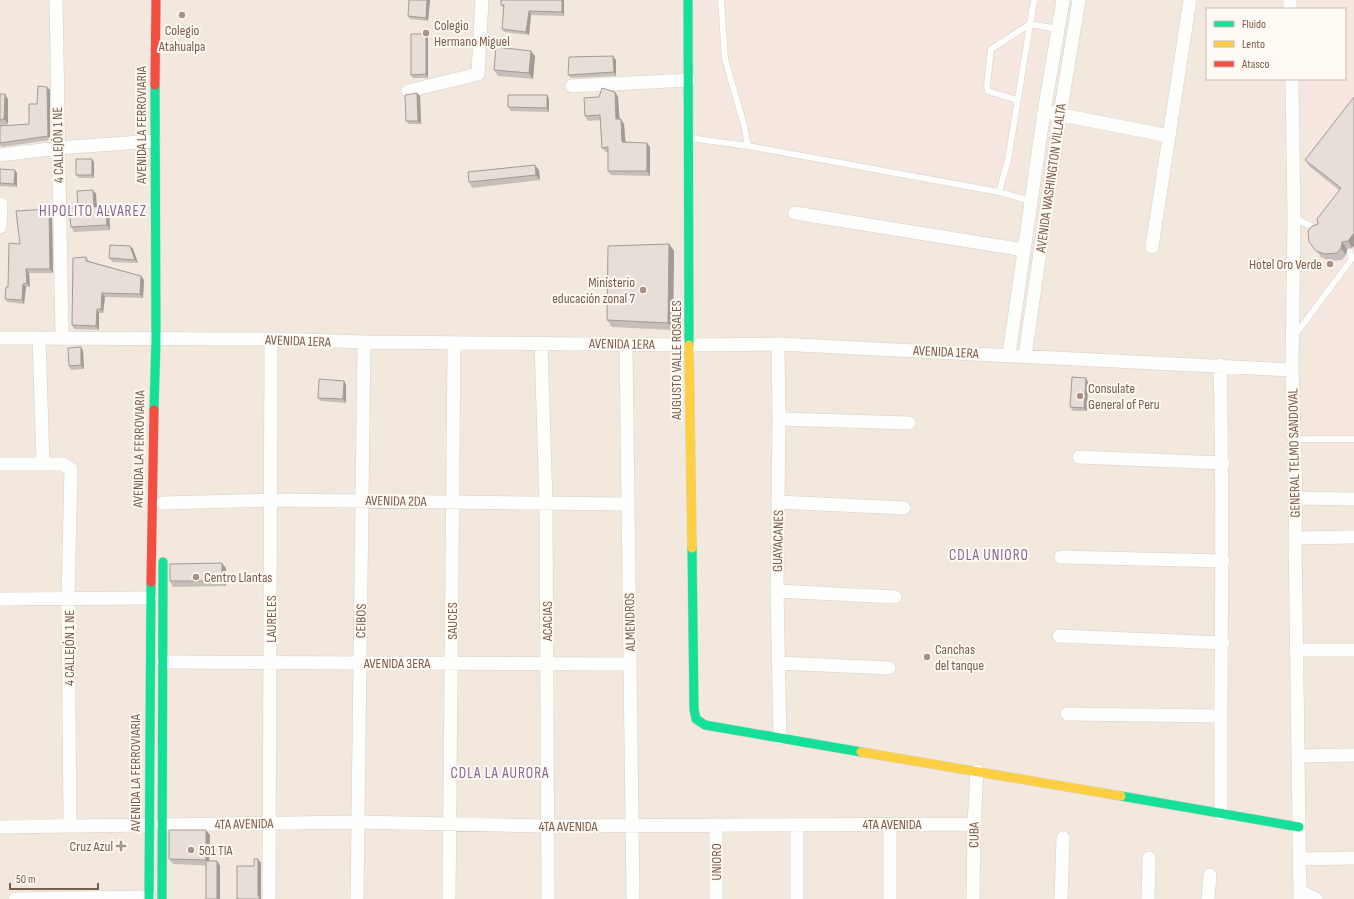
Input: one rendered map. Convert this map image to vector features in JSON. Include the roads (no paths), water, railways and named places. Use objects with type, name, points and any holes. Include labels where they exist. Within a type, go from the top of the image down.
[{"type":"main road","name":"AVENIDA LA FERROVIARIA","points":[[153,898],[148,825],[150,598],[160,339],[159,138],[156,0]]},
{"type":"main road","name":"AVENIDA LA FERROVIARIA","points":[[165,0],[165,71]]},
{"type":"main road","name":"AUGUSTO VALLE ROSALES","points":[[688,0],[694,709],[696,719],[705,725],[780,738]]},
{"type":"main road","name":"AVENIDA LA FERROVIARIA","points":[[160,339],[164,378]]},
{"type":"main road","name":"AVENIDA LA FERROVIARIA","points":[[153,898],[162,825],[163,550]]},
{"type":"main road","points":[[780,738],[1299,827]]},
{"type":"street","name":"4 CALLEJÓN 1 NE","points":[[56,0],[62,338]]},
{"type":"street","points":[[408,91],[478,74],[482,0]]},
{"type":"street","name":"AVENIDA WASHINGTON VILLALTA","points":[[1009,355],[1044,112],[1063,0]]},
{"type":"street","name":"AVENIDA WASHINGTON VILLALTA","points":[[1024,356],[1060,114],[1079,0]]},
{"type":"street","points":[[1152,248],[1190,0]]},
{"type":"street","points":[[572,86],[689,80]]},
{"type":"street","name":"GENERAL TELMO SANDOVAL","points":[[1292,80],[1294,218],[1292,370],[1296,498],[1294,538],[1300,895]]},
{"type":"street","points":[[1044,112],[1169,136]]},
{"type":"street","points":[[0,154],[159,138]]},
{"type":"street","points":[[0,227],[1,204]]},
{"type":"street","points":[[795,213],[1024,250]]},
{"type":"street","name":"AVENIDA 1ERA","points":[[0,338],[271,339],[364,342],[541,344],[778,344],[1220,365],[1292,370]]},
{"type":"street","points":[[0,464],[43,463],[39,338]]},
{"type":"street","name":"LAURELES","points":[[269,899],[268,824],[271,339]]},
{"type":"street","name":"CEIBOS","points":[[357,899],[364,342]]},
{"type":"street","name":"SAUCES","points":[[449,899],[454,343]]},
{"type":"street","name":"ACACIAS","points":[[541,344],[546,503],[548,899]]},
{"type":"street","name":"ALMENDROS","points":[[626,344],[633,899]]},
{"type":"street","name":"GUAYACANES","points":[[778,344],[779,420],[777,591],[780,738]]},
{"type":"street","points":[[1220,365],[1223,463],[1223,643],[1220,716],[1221,814]]},
{"type":"street","points":[[779,420],[909,423]]},
{"type":"street","points":[[1079,457],[1223,463]]},
{"type":"street","name":"4 CALLEJÓN 1 NE","points":[[43,463],[62,464],[71,469],[68,598],[70,826]]},
{"type":"street","points":[[1296,498],[1354,498]]},
{"type":"street","name":"AVENIDA 2DA","points":[[163,503],[271,500],[628,504]]},
{"type":"street","points":[[778,502],[904,508]]},
{"type":"street","points":[[1294,538],[1354,538]]},
{"type":"street","points":[[1061,557],[1223,560]]},
{"type":"street","points":[[777,591],[895,597]]},
{"type":"street","points":[[0,599],[150,598]]},
{"type":"street","points":[[1059,636],[1223,643]]},
{"type":"street","points":[[1296,650],[1354,650]]},
{"type":"street","name":"AVENIDA 3ERA","points":[[163,662],[630,664]]},
{"type":"street","points":[[778,663],[889,668]]},
{"type":"street","points":[[1067,714],[1220,716]]},
{"type":"street","points":[[1298,756],[1354,755]]},
{"type":"street","name":"CUBA","points":[[973,899],[974,824],[977,771]]},
{"type":"street","name":"4TA AVENIDA","points":[[162,825],[357,822],[548,826],[974,824]]},
{"type":"street","points":[[890,824],[890,899]]},
{"type":"street","points":[[0,827],[148,825]]},
{"type":"street","name":"UNIORO","points":[[716,825],[716,899]]},
{"type":"street","points":[[797,825],[797,899]]},
{"type":"street","points":[[1061,899],[1063,838]]},
{"type":"street","points":[[1148,899],[1149,858]]},
{"type":"street","points":[[1300,858],[1354,858]]},
{"type":"street","points":[[1208,899],[1210,875]]},
{"type":"street","points":[[1300,895],[1316,899]]},
{"type":"street","points":[[15,899],[153,898]]},
{"type":"lane","points":[[721,0],[725,59],[744,125],[748,146]]},
{"type":"lane","points":[[998,192],[1008,160],[1034,0]]},
{"type":"lane","points":[[1017,100],[988,91],[987,86],[991,49],[1030,24],[1058,29]]},
{"type":"lane","points":[[690,138],[748,146],[998,192],[1031,201]]},
{"type":"lane","points":[[1294,218],[1319,229]]},
{"type":"lane","points":[[1292,339],[1352,259],[1350,252]]},
{"type":"lane","points":[[1294,439],[1354,439]]},
{"type":"place","name":"Colegio Atahualpa","points":[[182,15]]},
{"type":"place","name":"Colegio Hermano Miguel","points":[[426,33]]},
{"type":"place","name":"Hotel Oro Verde","points":[[1330,264]]},
{"type":"place","name":"Ministerio educación zonal 7","points":[[643,290]]},
{"type":"place","name":"Consulate General of Peru","points":[[1080,396]]},
{"type":"place","name":"Centro Llantas","points":[[196,577]]},
{"type":"place","name":"Canchas del tanque","points":[[927,657]]},
{"type":"place","name":"Cruz Azul","points":[[121,846]]},
{"type":"place","name":"501 TIA","points":[[191,850]]},
{"type":"district","name":"HIPOLITO ALVAREZ","points":[[93,211]]},
{"type":"district","name":"CDLA UNIORO","points":[[989,555]]},
{"type":"district","name":"CDLA LA AURORA","points":[[500,773]]}]
